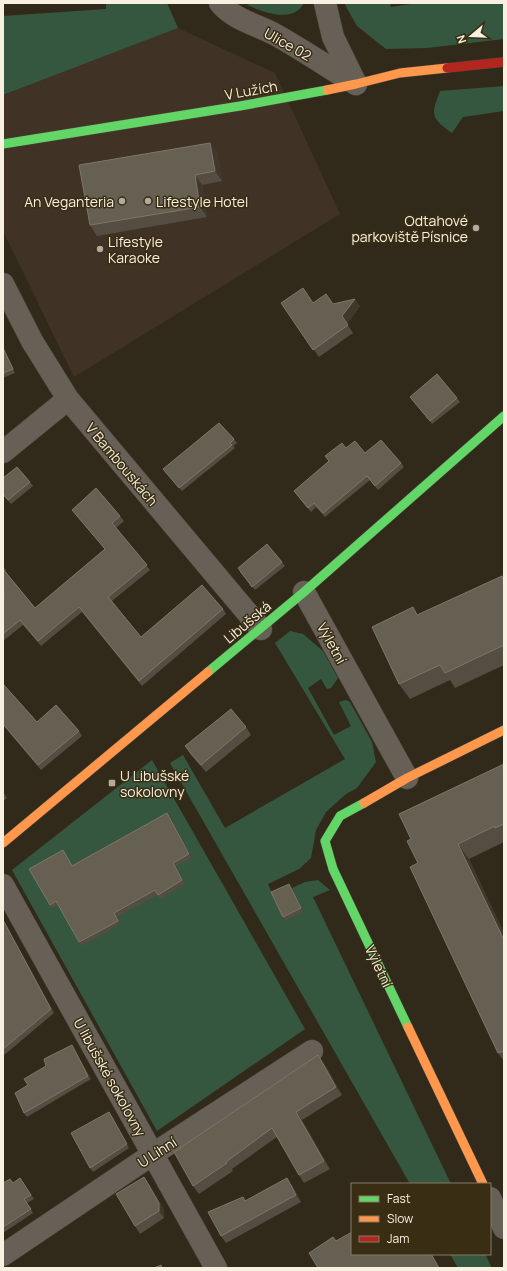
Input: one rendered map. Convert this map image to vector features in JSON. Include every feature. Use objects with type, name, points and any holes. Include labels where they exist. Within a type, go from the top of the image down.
[{"type":"street","name":"Ulice 02","points":[[220,3],[252,25],[276,35],[356,84]]},
{"type":"street","points":[[325,3],[332,37],[356,84]]},
{"type":"street","name":"V Lužích","points":[[3,144],[240,106],[356,84],[400,73],[504,62]]},
{"type":"street","name":"V Bambouskách","points":[[3,284],[32,340],[68,399],[261,629]]},
{"type":"street","points":[[3,452],[68,399]]},
{"type":"street","name":"Libušská","points":[[3,843],[261,629],[504,416]]},
{"type":"street","name":"Výletní","points":[[304,592],[407,778]]},
{"type":"street","name":"Výletní","points":[[483,1183],[333,869],[325,841],[340,816],[407,778],[504,730]]},
{"type":"street","name":"U libušské sokolovny","points":[[3,885],[216,1268]]},
{"type":"street","name":"U Líhní","points":[[3,1255],[153,1154],[312,1051]]},
{"type":"street","points":[[491,1200],[504,1228]]},
{"type":"shaded area","points":[[178,28],[275,73],[340,214],[74,377],[3,231],[3,95]]},
{"type":"green space","points":[[106,3],[167,3],[178,28],[3,95],[3,16],[106,9]]},
{"type":"green space","points":[[253,3],[304,3],[293,13],[285,15],[261,11],[247,5]]},
{"type":"green space","points":[[344,3],[390,3],[391,7],[417,3],[504,3],[504,39],[427,48],[386,49],[357,26]]},
{"type":"green space","points":[[504,86],[504,111],[463,117],[452,133],[436,119],[434,115],[435,105],[440,91]]},
{"type":"green space","points":[[290,631],[303,634],[323,651],[338,678],[331,688],[327,689],[321,679],[308,688],[334,735],[351,726],[339,702],[346,700],[350,702],[372,742],[376,762],[357,788],[346,794],[326,812],[316,830],[311,858],[299,869],[268,884],[285,921],[292,888],[305,882],[318,880],[330,890],[313,897],[451,1183],[409,1183],[170,763],[183,755],[225,828],[345,759],[275,643]]},
{"type":"green space","points":[[152,760],[305,1029],[157,1131],[12,870]]},
{"type":"green space","points":[[451,1255],[486,1255],[492,1268],[458,1268]]},
{"type":"building","name":"Lifestyle Hotel","points":[[210,143],[215,171],[195,175],[200,207],[90,225],[79,165]]},
{"type":"building","points":[[303,288],[313,303],[326,294],[333,304],[355,299],[342,316],[348,325],[313,350],[281,303]]},
{"type":"building","points":[[3,348],[13,369],[3,373]]},
{"type":"building","points":[[437,374],[457,398],[430,421],[410,397]]},
{"type":"building","points":[[219,423],[234,439],[230,443],[232,445],[179,488],[163,469]]},
{"type":"building","points":[[381,440],[401,463],[375,486],[367,476],[323,513],[314,503],[308,508],[294,491],[329,461],[325,456],[342,443],[346,448],[355,441],[365,453]]},
{"type":"building","points":[[17,467],[30,482],[8,500],[3,494],[3,478]]},
{"type":"building","points":[[96,488],[120,516],[112,523],[147,565],[108,597],[141,637],[202,585],[223,609],[139,681],[79,607],[38,641],[20,620],[3,634],[3,569],[35,608],[105,549],[72,510]]},
{"type":"building","points":[[267,544],[282,562],[252,587],[238,568]]},
{"type":"building","points":[[502,576],[504,582],[504,645],[445,673],[440,665],[399,684],[372,627],[413,607],[417,615]]},
{"type":"building","points":[[3,684],[37,722],[56,705],[79,731],[38,765],[3,724]]},
{"type":"building","points":[[231,709],[246,727],[201,765],[185,746]]},
{"type":"building","points":[[504,764],[504,824],[495,828],[495,826],[458,844],[504,940],[504,1051],[498,1053],[410,867],[418,863],[407,841],[411,839],[399,814]]},
{"type":"building","points":[[167,813],[189,854],[173,863],[182,880],[158,895],[155,890],[114,913],[118,921],[79,942],[56,901],[50,905],[29,869],[63,850],[72,866]]},
{"type":"building","points":[[289,884],[301,908],[283,917],[271,892]]},
{"type":"building","points":[[3,920],[51,1009],[3,1049]]},
{"type":"building","points":[[72,1045],[88,1076],[24,1113],[15,1093],[28,1085],[24,1079],[46,1066],[44,1059]]},
{"type":"building","points":[[318,1055],[336,1087],[296,1112],[324,1161],[299,1175],[272,1128],[226,1162],[227,1163],[193,1186],[174,1152]]},
{"type":"building","points":[[109,1112],[127,1144],[90,1168],[71,1133]]},
{"type":"building","points":[[144,1177],[159,1203],[159,1211],[135,1226],[116,1194]]},
{"type":"building","points":[[20,1178],[31,1195],[24,1199],[31,1209],[3,1227],[3,1183],[10,1179],[13,1183]]},
{"type":"building","points":[[287,1178],[296,1195],[221,1236],[208,1212],[243,1197],[245,1201]]},
{"type":"building","points":[[351,1233],[351,1255],[432,1255],[439,1268],[318,1268],[309,1253],[333,1237],[336,1241]]},
{"type":"building","points":[[161,1265],[162,1268],[154,1268]]},
{"type":"traffic: fast","points":[[3,144],[240,106],[327,90]]},
{"type":"traffic: fast","points":[[208,672],[304,592],[504,416]]},
{"type":"traffic: fast","points":[[364,803],[340,816],[325,841],[333,869],[408,1027]]},
{"type":"traffic: slow","points":[[327,90],[400,73],[447,68]]},
{"type":"traffic: slow","points":[[3,843],[208,672]]},
{"type":"traffic: slow","points":[[364,803],[407,778],[504,730]]},
{"type":"traffic: slow","points":[[408,1027],[483,1183]]},
{"type":"traffic: jam","points":[[447,68],[504,62]]},
{"type":"place","name":"An Veganteria","points":[[122,201]]},
{"type":"place","name":"Lifestyle Hotel","points":[[148,201]]},
{"type":"place","name":"Odtahové parkoviště Písnice","points":[[476,228]]},
{"type":"place","name":"Lifestyle Karaoke","points":[[100,249]]},
{"type":"place","name":"U Libušské sokolovny","points":[[112,783]]}]
